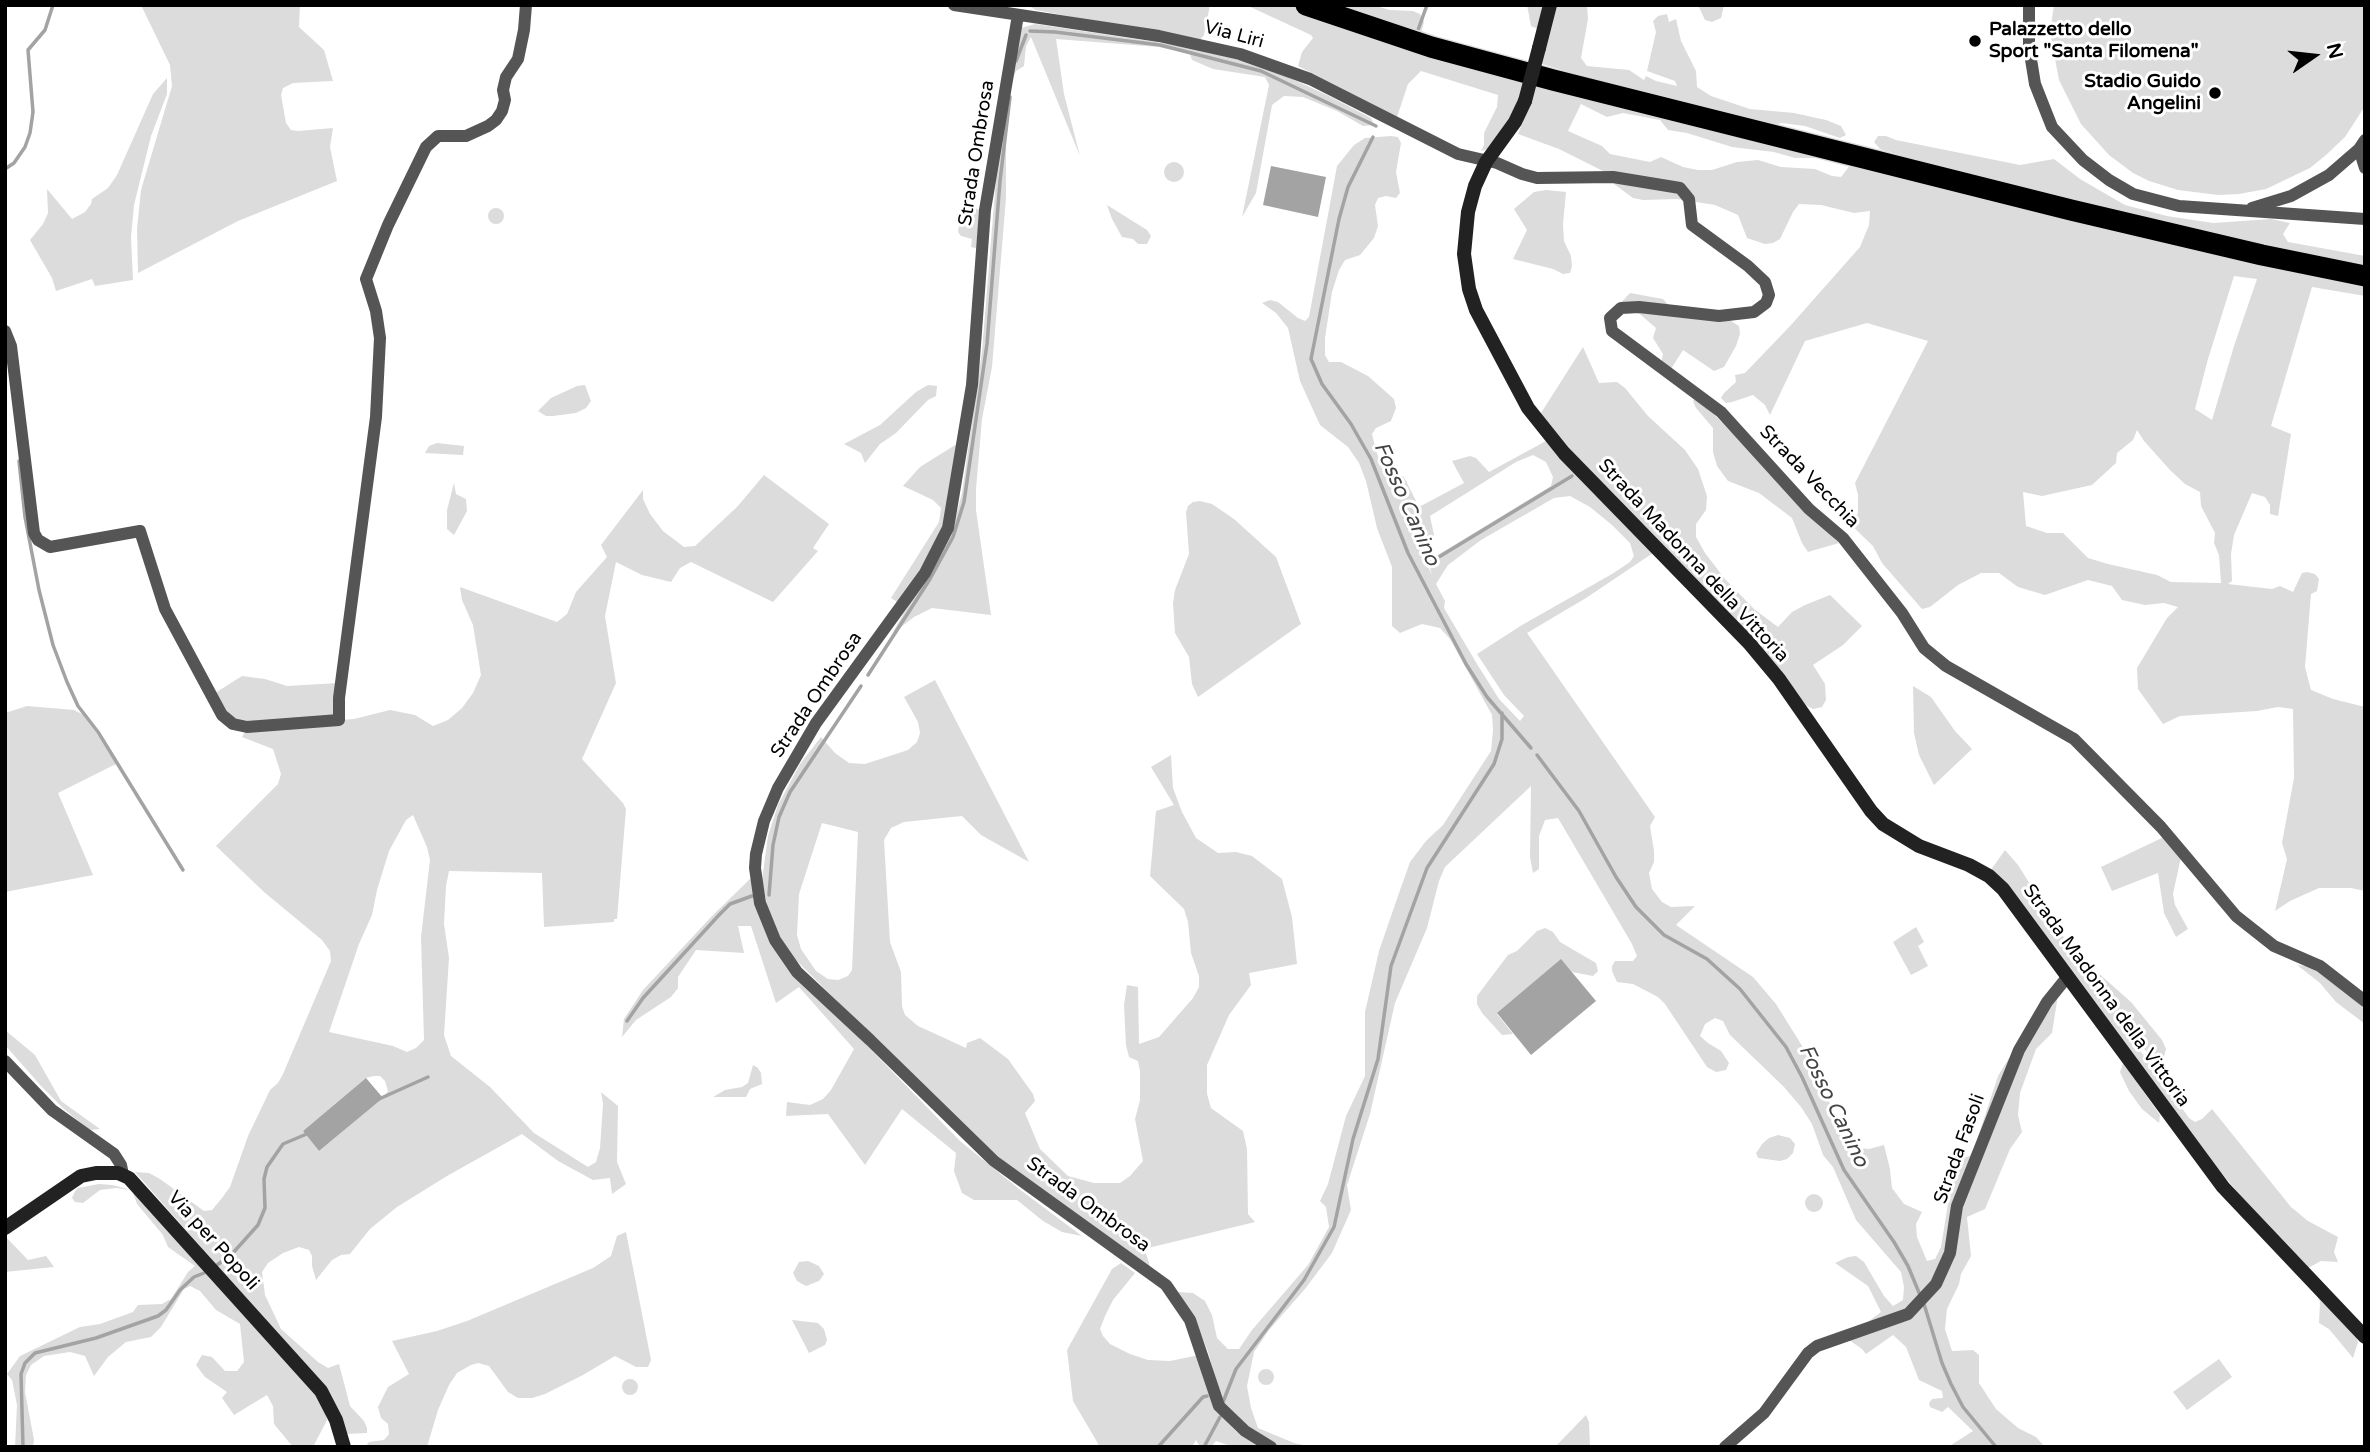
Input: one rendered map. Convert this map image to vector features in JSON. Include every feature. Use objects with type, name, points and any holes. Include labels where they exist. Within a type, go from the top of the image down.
[{"type":"highway","points":[[1306,5],[1431,47],[1553,80],[2071,210],[2365,276]]},
{"type":"street","points":[[5,331],[11,346],[34,533],[38,540],[50,547],[140,531],[165,609],[222,715],[233,724],[247,727],[339,720],[339,698],[376,417],[380,338],[376,311],[366,279],[388,225],[426,147],[438,136],[466,136],[488,126],[502,111],[506,77],[518,59],[526,5]]},
{"type":"street","name":"Via Liri","points":[[954,5],[1159,36],[1240,54],[1310,79],[1458,154],[1486,162]]},
{"type":"street","name":"Strada Madonna della Vittoria","points":[[1550,5],[1525,101],[1515,122],[1486,162],[1475,186],[1468,212],[1464,254],[1469,289],[1476,310],[1528,408],[1564,453],[1749,643],[1779,679],[1882,824],[1919,846],[1969,865],[2003,888],[2223,1187],[2365,1338]]},
{"type":"street","points":[[2029,5],[2029,47],[2035,84],[2052,127],[2083,160],[2125,189],[2156,201],[2179,206],[2365,219]]},
{"type":"street","name":"Strada Ombrosa","points":[[1018,16],[985,211],[972,385],[948,528],[925,573],[817,723],[778,788],[764,821],[756,854],[755,868],[760,903],[775,940],[797,972],[993,1161],[1166,1285],[1190,1320],[1219,1406],[1245,1432],[1271,1447]]},
{"type":"street","points":[[2242,211],[2291,196],[2329,175],[2362,144]]},
{"type":"street","points":[[2362,144],[2365,168]]},
{"type":"street","name":"Strada Vecchia","points":[[1486,162],[1537,178],[1614,177],[1680,188],[1686,193],[1692,225],[1748,266],[1765,282],[1769,295],[1766,303],[1754,312],[1719,316],[1639,307],[1621,308],[1610,318],[1612,331],[1721,412],[1809,509],[1843,538],[1902,613],[1924,648],[1946,666],[2074,739],[2161,827],[2236,916],[2274,946],[2320,966],[2365,1001]]},
{"type":"street","name":"Strada Fasoli","points":[[1725,1447],[1764,1413],[1801,1361],[1817,1346],[1900,1318],[1929,1294],[1947,1263],[1957,1206],[2019,1050],[2047,1002],[2068,976]]},
{"type":"street","points":[[5,1061],[52,1110],[114,1154],[121,1165],[123,1175],[96,1173],[80,1176],[5,1228]]},
{"type":"street","name":"Via per Popoli","points":[[123,1175],[135,1183],[321,1391],[344,1447]]},
{"type":"shaded area","points":[[141,5],[300,5],[299,27],[324,50],[333,81],[293,83],[283,88],[281,95],[286,123],[291,130],[298,131],[333,128],[330,147],[337,181],[238,221],[138,273],[137,229],[141,190],[172,86],[170,65]]},
{"type":"shaded area","points":[[1027,5],[1210,5],[1204,35],[1199,41],[1036,10]]},
{"type":"shaded area","points":[[1246,5],[1291,5],[1309,13],[1526,80],[1518,108],[1491,148],[1481,151],[1484,133],[1497,107],[1498,95],[1421,71],[1408,84],[1397,117],[1298,66],[1302,52],[1313,38],[1311,35]]},
{"type":"shaded area","points":[[1333,5],[1372,5],[1390,10],[1413,11],[1420,14],[1424,22],[1420,36]]},
{"type":"shaded area","points":[[1527,5],[1547,5],[1540,30],[1531,26]]},
{"type":"shaded area","points":[[1556,5],[1587,5],[1588,19],[1581,58],[1587,66],[1629,70],[1644,80],[1646,76],[1677,86],[1675,81],[1647,71],[1656,32],[1653,21],[1658,16],[1667,14],[1669,22],[1676,19],[1681,41],[1696,71],[1697,87],[1711,96],[1750,109],[1794,113],[1826,120],[1841,126],[1846,135],[1840,138],[1805,126],[1782,123],[1768,126],[1628,90],[1542,64]]},
{"type":"shaded area","points":[[1698,5],[1724,5],[1721,18],[1712,22],[1705,20]]},
{"type":"shaded area","name":"Stadio Guido Angelini","points":[[2054,5],[2365,5],[2365,106],[2345,137],[2326,155],[2310,168],[2266,189],[2218,195],[2178,190],[2149,181],[2109,155],[2081,124],[2059,80],[2050,32]]},
{"type":"shaded area","points":[[1035,24],[1176,45],[1245,61],[1275,71],[1329,96],[1371,118],[1374,125],[1363,126],[1337,111],[1303,97],[1284,96],[1272,105],[1256,193],[1242,217],[1269,85],[1265,77],[1213,69],[1192,60],[1190,54],[1159,47],[1056,39],[1064,94],[1080,156],[1031,37],[1026,46],[1024,66],[1016,71],[1011,83],[1021,28]]},
{"type":"shaded area","points":[[167,78],[167,94],[151,136],[134,205],[131,237],[133,280],[95,286],[92,279],[56,291],[52,278],[30,240],[48,213],[47,189],[72,219],[85,212],[92,199],[108,188],[117,175],[153,94]]},
{"type":"shaded area","points":[[1538,82],[1830,158],[1795,158],[1774,152],[1732,147],[1668,130],[1660,120],[1623,113],[1607,117],[1581,104],[1568,131],[1602,146],[1610,154],[1650,162],[1661,157],[1683,167],[1698,170],[1712,170],[1737,162],[1758,160],[1781,167],[1815,169],[1841,177],[1851,164],[2365,283],[2365,296],[2312,287],[2271,426],[2291,434],[2278,516],[2270,514],[2270,505],[2265,497],[2252,493],[2234,535],[2231,554],[2232,581],[2228,584],[2272,589],[2280,586],[2293,592],[2302,573],[2315,574],[2319,579],[2317,591],[2311,594],[2305,667],[2311,690],[2365,707],[2365,891],[2319,888],[2275,911],[2287,859],[2282,843],[2294,778],[2293,709],[2278,707],[2180,716],[2163,724],[2138,689],[2137,668],[2167,618],[2178,607],[2164,603],[2145,605],[2122,600],[2112,586],[2088,580],[2045,595],[2018,587],[1999,573],[1981,573],[1958,585],[1930,607],[1922,609],[1882,563],[1873,546],[1851,525],[1858,513],[1855,483],[1928,341],[1867,323],[1805,341],[1770,415],[1765,405],[1753,395],[1726,403],[1721,398],[1736,382],[1735,375],[1745,373],[1860,247],[1869,225],[1870,211],[1854,213],[1821,205],[1799,204],[1780,239],[1765,244],[1747,238],[1738,215],[1715,205],[1677,199],[1633,198],[1614,184],[1607,173],[1559,149],[1518,134]],"holes":[[[2234,276],[2257,279],[2212,420],[2195,409]],[[2137,430],[2170,470],[2185,484],[2200,492],[2201,506],[2215,533],[2214,543],[2219,555],[2221,583],[2171,582],[2157,575],[2108,564],[2088,558],[2063,533],[2047,533],[2026,526],[2023,492],[2042,496],[2092,485],[2116,463],[2117,453],[2133,440]]]},
{"type":"shaded area","points":[[1006,112],[1006,198],[992,367],[982,419],[976,489],[976,510],[991,615],[932,608],[914,617],[892,634],[953,527],[962,493],[982,351],[997,167]]},
{"type":"shaded area","points":[[1878,136],[2020,165],[2054,159],[2080,179],[2125,205],[2167,216],[2213,223],[2271,219],[2290,223],[2283,234],[2288,242],[2365,256],[2365,270],[1990,182],[1880,149],[1874,142]]},
{"type":"shaded area","points":[[1398,137],[1401,143],[1396,172],[1400,193],[1396,198],[1378,198],[1375,205],[1378,226],[1374,238],[1360,255],[1345,260],[1339,270],[1332,292],[1325,355],[1329,362],[1341,362],[1368,376],[1394,399],[1396,408],[1391,421],[1376,428],[1372,434],[1377,454],[1385,469],[1404,477],[1419,507],[1464,483],[1452,461],[1470,456],[1476,458],[1489,472],[1546,441],[1653,553],[1527,633],[1655,817],[1650,826],[1654,851],[1654,862],[1649,873],[1652,889],[1662,902],[1671,907],[1695,906],[1676,925],[1753,977],[1776,1004],[1814,1065],[1834,1113],[1849,1134],[1861,1148],[1884,1145],[1892,1188],[1904,1204],[1922,1212],[1916,1224],[1917,1237],[1927,1261],[1935,1259],[1941,1247],[1952,1179],[1965,1157],[1970,1156],[1976,1143],[1998,1076],[2009,1058],[2015,1064],[2058,995],[2052,1033],[2036,1049],[2020,1093],[2018,1115],[2022,1132],[2010,1149],[1985,1209],[1967,1217],[1971,1256],[1947,1309],[1945,1329],[1952,1351],[1973,1350],[1979,1355],[1979,1383],[1996,1409],[2018,1428],[2036,1437],[2045,1447],[1948,1447],[1973,1431],[1948,1407],[1942,1412],[1930,1407],[1932,1399],[1943,1398],[1942,1391],[1919,1380],[1906,1347],[1893,1335],[1866,1354],[1842,1335],[1864,1325],[1881,1312],[1868,1286],[1835,1263],[1856,1256],[1864,1262],[1893,1306],[1903,1300],[1901,1272],[1856,1220],[1833,1167],[1823,1155],[1812,1124],[1801,1107],[1730,1035],[1723,1021],[1715,1018],[1705,1024],[1700,1036],[1721,1051],[1729,1063],[1726,1070],[1716,1072],[1707,1067],[1658,997],[1633,984],[1617,982],[1612,971],[1615,961],[1633,961],[1637,956],[1558,818],[1545,820],[1539,836],[1539,869],[1533,873],[1530,857],[1531,786],[1445,867],[1427,928],[1395,1003],[1370,1114],[1347,1185],[1351,1210],[1332,1253],[1254,1352],[1247,1386],[1258,1428],[1294,1443],[1313,1447],[1281,1447],[1262,1439],[1241,1423],[1221,1399],[1196,1321],[1178,1292],[1193,1293],[1205,1301],[1212,1315],[1217,1338],[1228,1349],[1239,1349],[1308,1265],[1329,1227],[1326,1207],[1320,1201],[1328,1184],[1346,1116],[1365,1076],[1365,1012],[1379,951],[1410,862],[1443,825],[1491,751],[1492,715],[1450,639],[1440,628],[1422,624],[1400,633],[1392,626],[1392,567],[1377,528],[1359,463],[1348,447],[1320,425],[1300,381],[1288,328],[1276,313],[1262,303],[1270,300],[1278,302],[1298,318],[1305,321],[1309,317],[1337,166],[1354,145],[1365,138]],"holes":[[[1533,455],[1546,462],[1553,477],[1551,486],[1428,561],[1432,575],[1420,550],[1434,535],[1430,516],[1516,462]],[[1570,496],[1590,507],[1612,525],[1630,543],[1634,556],[1630,562],[1612,574],[1477,654],[1504,695],[1524,716],[1520,721],[1499,699],[1477,664],[1444,608],[1445,601],[1436,584],[1448,565],[1481,540],[1554,498]]]},
{"type":"shaded area","points":[[1170,162],[1178,162],[1184,172],[1178,182],[1170,182],[1164,176],[1164,168]]},
{"type":"shaded area","points":[[1271,166],[1326,177],[1318,217],[1263,205]]},
{"type":"shaded area","points":[[1534,192],[1566,192],[1563,224],[1564,241],[1571,256],[1570,273],[1563,274],[1513,259],[1527,230],[1514,209]]},
{"type":"shaded area","points":[[1107,205],[1147,230],[1151,236],[1147,244],[1138,244],[1133,239],[1122,237]]},
{"type":"shaded area","points":[[972,206],[979,210],[978,247],[975,248],[971,247],[972,239],[961,236],[958,232],[960,215]]},
{"type":"shaded area","points":[[493,208],[499,208],[504,216],[502,222],[493,224],[488,219],[488,213]]},
{"type":"shaded area","points":[[1630,293],[1663,299],[1673,310],[1718,313],[1739,326],[1740,334],[1736,346],[1724,367],[1714,371],[1683,350],[1669,372],[1661,364],[1663,354],[1653,338],[1656,328],[1628,304],[1616,308]]},
{"type":"shaded area","points":[[1583,347],[1599,383],[1617,382],[1625,388],[1648,416],[1685,450],[1698,469],[1707,496],[1706,510],[1696,524],[1696,537],[1725,579],[1754,609],[1778,627],[1792,612],[1830,595],[1862,626],[1843,645],[1813,665],[1825,684],[1826,700],[1822,707],[1813,709],[1804,704],[1548,426],[1541,413]]},
{"type":"shaded area","points":[[585,385],[591,401],[586,408],[576,413],[553,416],[546,416],[538,411],[551,398]]},
{"type":"shaded area","points":[[928,385],[937,386],[936,396],[928,400],[896,433],[880,444],[865,463],[861,453],[844,444],[880,425],[916,392]]},
{"type":"shaded area","points":[[1695,398],[1701,401],[1839,543],[1808,552],[1792,518],[1759,493],[1728,481],[1717,466],[1713,452],[1713,428],[1696,408],[1693,401]]},
{"type":"shaded area","points":[[960,442],[947,526],[900,604],[891,598],[939,522],[941,508],[933,500],[903,486],[920,467]]},
{"type":"shaded area","points":[[437,443],[464,446],[463,455],[425,453],[429,446]]},
{"type":"shaded area","points":[[764,475],[829,524],[813,548],[818,551],[773,602],[691,562],[680,568],[671,582],[642,575],[616,562],[605,616],[616,683],[582,759],[626,809],[617,919],[614,919],[614,922],[544,927],[542,873],[449,871],[446,886],[444,924],[449,958],[444,1035],[451,1056],[490,1087],[534,1133],[588,1167],[596,1162],[600,1148],[603,1104],[601,1092],[618,1106],[617,1162],[626,1184],[612,1194],[610,1178],[593,1180],[558,1161],[522,1134],[397,1207],[370,1229],[350,1254],[332,1260],[316,1280],[309,1250],[299,1247],[268,1263],[262,1272],[265,1295],[281,1329],[318,1362],[328,1368],[339,1364],[350,1406],[367,1428],[367,1433],[346,1434],[221,1270],[135,1172],[149,1173],[204,1211],[212,1210],[230,1187],[248,1136],[270,1090],[283,1074],[331,961],[330,951],[322,940],[264,892],[216,846],[278,784],[281,774],[273,749],[242,737],[247,728],[236,726],[212,695],[242,676],[287,686],[338,683],[340,720],[390,710],[415,715],[433,726],[448,720],[462,708],[481,675],[473,625],[462,600],[460,587],[557,622],[567,614],[576,592],[607,557],[601,545],[643,490],[643,499],[650,514],[663,531],[684,547],[695,546],[737,507]],"holes":[[[413,815],[430,860],[421,937],[424,1040],[407,1052],[393,1046],[329,1032],[359,944],[372,915],[389,851],[406,820]],[[380,1076],[385,1081],[388,1091],[383,1098],[319,1151],[303,1131],[366,1078]]]},
{"type":"shaded area","points":[[454,483],[456,494],[466,499],[467,511],[454,535],[447,529],[447,510]]},
{"type":"shaded area","points":[[1193,502],[1212,504],[1234,519],[1276,557],[1301,624],[1198,697],[1192,684],[1189,657],[1175,633],[1173,603],[1175,590],[1189,554],[1186,512]]},
{"type":"shaded area","points":[[935,680],[1029,862],[981,835],[962,816],[904,822],[891,828],[884,840],[890,942],[901,972],[902,1006],[905,1015],[918,1026],[966,1048],[967,1043],[980,1038],[1008,1059],[1033,1094],[1035,1101],[1025,1113],[1040,1149],[1068,1176],[1094,1183],[1120,1183],[1143,1161],[1135,1119],[1140,1100],[1140,1071],[1138,1061],[1129,1057],[1126,1045],[1124,1005],[1127,985],[1138,987],[1139,1044],[1159,1037],[1193,998],[1199,987],[1184,909],[1150,876],[1156,811],[1174,805],[1151,767],[1171,755],[1173,788],[1196,838],[1218,853],[1236,852],[1252,856],[1282,879],[1292,917],[1297,964],[1249,973],[1251,985],[1229,1015],[1207,1065],[1207,1094],[1211,1108],[1243,1131],[1247,1149],[1248,1214],[1255,1222],[1144,1249],[1150,1271],[995,1160],[795,959],[771,926],[762,880],[768,836],[778,805],[800,764],[821,737],[835,753],[849,763],[865,764],[908,750],[917,742],[920,733],[918,722],[904,697]],"holes":[[[822,823],[858,832],[852,970],[848,976],[838,980],[828,979],[816,971],[801,949],[797,935],[799,894]]]},
{"type":"shaded area","points":[[1913,686],[1931,697],[1955,731],[1972,749],[1934,785],[1919,755],[1914,733]]},
{"type":"shaded area","points":[[27,706],[74,710],[82,714],[116,764],[58,793],[93,875],[5,892],[5,713]]},
{"type":"shaded area","points":[[2166,836],[2181,857],[2173,894],[2175,905],[2188,929],[2176,937],[2164,913],[2158,873],[2112,891],[2101,867]]},
{"type":"shaded area","points":[[2005,850],[2018,865],[2062,935],[2078,955],[2131,1002],[2162,1040],[2166,1049],[2164,1057],[2159,1061],[2144,1049],[2138,1048],[2189,1118],[2195,1122],[2212,1109],[2291,1207],[2308,1221],[2338,1237],[2334,1252],[2338,1262],[2321,1261],[2308,1268],[2258,1217],[2201,1148],[2026,909],[1991,870]]},
{"type":"shaded area","points":[[750,879],[753,881],[761,919],[842,1020],[960,1141],[1082,1236],[1062,1232],[1017,1200],[974,1200],[962,1193],[954,1171],[956,1153],[902,1109],[865,1165],[828,1114],[786,1116],[787,1102],[810,1105],[823,1099],[854,1049],[799,987],[776,1003],[751,926],[738,926],[744,953],[696,950],[678,977],[678,988],[671,997],[636,1020],[622,1037],[624,1019],[643,990]]},
{"type":"shaded area","points":[[1916,927],[1924,942],[1918,946],[1928,966],[1911,975],[1893,942]]},
{"type":"shaded area","points":[[1545,928],[1553,932],[1560,942],[1596,963],[1598,971],[1593,976],[1572,972],[1561,960],[1497,1014],[1513,1034],[1502,1035],[1482,1013],[1477,1004],[1477,996],[1508,955],[1517,951],[1537,931]]},
{"type":"shaded area","points":[[1561,959],[1596,1001],[1531,1055],[1497,1013]]},
{"type":"shaded area","points":[[2297,965],[2313,967],[2365,1004],[2365,1024],[2336,1002],[2320,983]]},
{"type":"shaded area","points":[[5,1030],[35,1055],[61,1101],[100,1129],[89,1130],[41,1086],[5,1045]]},
{"type":"shaded area","points":[[2123,1063],[2160,1115],[2159,1123],[2142,1109],[2129,1091],[2120,1072]]},
{"type":"shaded area","points":[[753,1065],[761,1073],[762,1084],[750,1089],[746,1097],[713,1097],[748,1083]]},
{"type":"shaded area","points":[[366,1078],[383,1098],[319,1151],[303,1131]]},
{"type":"shaded area","points":[[1778,1135],[1790,1138],[1795,1144],[1793,1153],[1780,1161],[1758,1158],[1756,1153],[1763,1143]]},
{"type":"shaded area","points":[[99,1184],[132,1190],[100,1190],[83,1203],[75,1202],[72,1198],[78,1188]]},
{"type":"shaded area","points":[[132,1190],[314,1388],[327,1420],[313,1447],[293,1447],[274,1424],[273,1406],[267,1395],[234,1415],[222,1398],[227,1392],[205,1377],[196,1365],[202,1355],[212,1357],[225,1371],[237,1371],[244,1362],[240,1324],[216,1310],[200,1291],[190,1286],[184,1289],[161,1327],[151,1337],[126,1342],[108,1357],[94,1376],[85,1356],[70,1352],[44,1356],[31,1365],[26,1375],[25,1392],[33,1447],[15,1447],[17,1405],[12,1380],[7,1374],[20,1356],[80,1327],[100,1324],[133,1312],[138,1305],[162,1304],[171,1299],[188,1272],[195,1266],[168,1247],[163,1235],[137,1204]]},
{"type":"shaded area","points":[[1814,1194],[1820,1197],[1823,1203],[1820,1209],[1814,1212],[1808,1209],[1805,1203],[1808,1197]]},
{"type":"shaded area","points":[[626,1232],[651,1360],[648,1367],[636,1367],[615,1356],[545,1394],[518,1398],[508,1392],[489,1366],[478,1363],[457,1373],[449,1385],[427,1447],[365,1447],[369,1442],[384,1440],[389,1434],[388,1424],[381,1418],[378,1407],[388,1387],[409,1374],[392,1341],[467,1321],[593,1268],[611,1256],[617,1236]]},
{"type":"shaded area","points":[[5,1236],[28,1260],[46,1256],[54,1267],[5,1272]]},
{"type":"shaded area","points":[[808,1261],[819,1266],[824,1274],[819,1281],[806,1286],[797,1281],[793,1273],[799,1262]]},
{"type":"shaded area","points":[[1121,1263],[1135,1273],[1113,1300],[1100,1329],[1103,1336],[1110,1344],[1148,1360],[1170,1361],[1199,1355],[1225,1419],[1236,1431],[1261,1447],[1234,1447],[1216,1441],[1211,1447],[1200,1447],[1196,1440],[1192,1447],[1100,1447],[1073,1401],[1067,1350],[1112,1269]]},
{"type":"shaded area","points":[[2315,1291],[2355,1333],[2358,1342],[2353,1358],[2329,1329],[2319,1323],[2320,1302]]},
{"type":"shaded area","points":[[792,1320],[818,1323],[824,1329],[827,1340],[825,1345],[809,1353]]},
{"type":"shaded area","points":[[2219,1359],[2232,1377],[2187,1410],[2173,1392]]},
{"type":"shaded area","points":[[1263,1369],[1269,1369],[1274,1377],[1272,1383],[1263,1385],[1258,1380],[1258,1374]]},
{"type":"shaded area","points":[[627,1379],[633,1379],[638,1387],[636,1393],[627,1395],[622,1390],[622,1384]]},
{"type":"shaded area","points":[[1586,1415],[1589,1422],[1590,1447],[1555,1447]]},
{"type":"waterway","points":[[5,169],[14,163],[25,147],[30,133],[33,112],[28,50],[45,30],[53,5]]},
{"type":"waterway","name":"Fosso Canino","points":[[1418,30],[1427,5]]},
{"type":"waterway","points":[[1030,31],[1160,45],[1261,71],[1376,126]]},
{"type":"waterway","points":[[1016,61],[1026,35]]},
{"type":"waterway","points":[[868,675],[930,579],[953,537],[964,502],[987,344],[1000,181],[1010,97]]},
{"type":"waterway","name":"Fosso Canino","points":[[1373,137],[1348,187],[1339,219],[1311,359],[1322,384],[1351,424],[1371,459],[1408,553],[1466,664],[1487,697],[1531,748]]},
{"type":"waterway","points":[[19,461],[25,517],[39,590],[53,645],[67,682],[78,706],[98,732],[183,870]]},
{"type":"waterway","points":[[1429,563],[1572,476]]},
{"type":"waterway","points":[[769,895],[773,845],[779,817],[790,792],[861,686]]},
{"type":"waterway","points":[[1223,1402],[1236,1369],[1304,1280],[1334,1227],[1353,1139],[1378,1059],[1391,966],[1427,868],[1494,764],[1502,739],[1502,713]]},
{"type":"waterway","name":"Fosso Canino","points":[[1537,755],[1579,811],[1636,907],[1664,935],[1707,959],[1740,989],[1786,1047],[1844,1170],[1894,1242],[1920,1295]]},
{"type":"waterway","points":[[627,1021],[643,998],[719,915],[730,904],[752,896]]},
{"type":"waterway","points":[[379,1099],[428,1077]]},
{"type":"waterway","points":[[217,1265],[232,1254],[258,1225],[265,1208],[264,1179],[267,1167],[283,1144],[309,1133]]},
{"type":"waterway","points":[[23,1447],[21,1374],[25,1363],[35,1353],[96,1338],[158,1316],[166,1310],[180,1290],[194,1277],[204,1273]]},
{"type":"waterway","name":"Fosso Canino","points":[[1924,1304],[1951,1384],[1963,1407],[1996,1447]]},
{"type":"waterway","points":[[1158,1447],[1203,1397],[1207,1396]]},
{"type":"waterway","points":[[1204,1447],[1220,1417]]},
{"type":"place","name":"Palazzetto dello Sport \"Santa Filomena\"","points":[[1975,41]]},
{"type":"place","name":"Stadio Guido Angelini","points":[[2215,93]]}]
